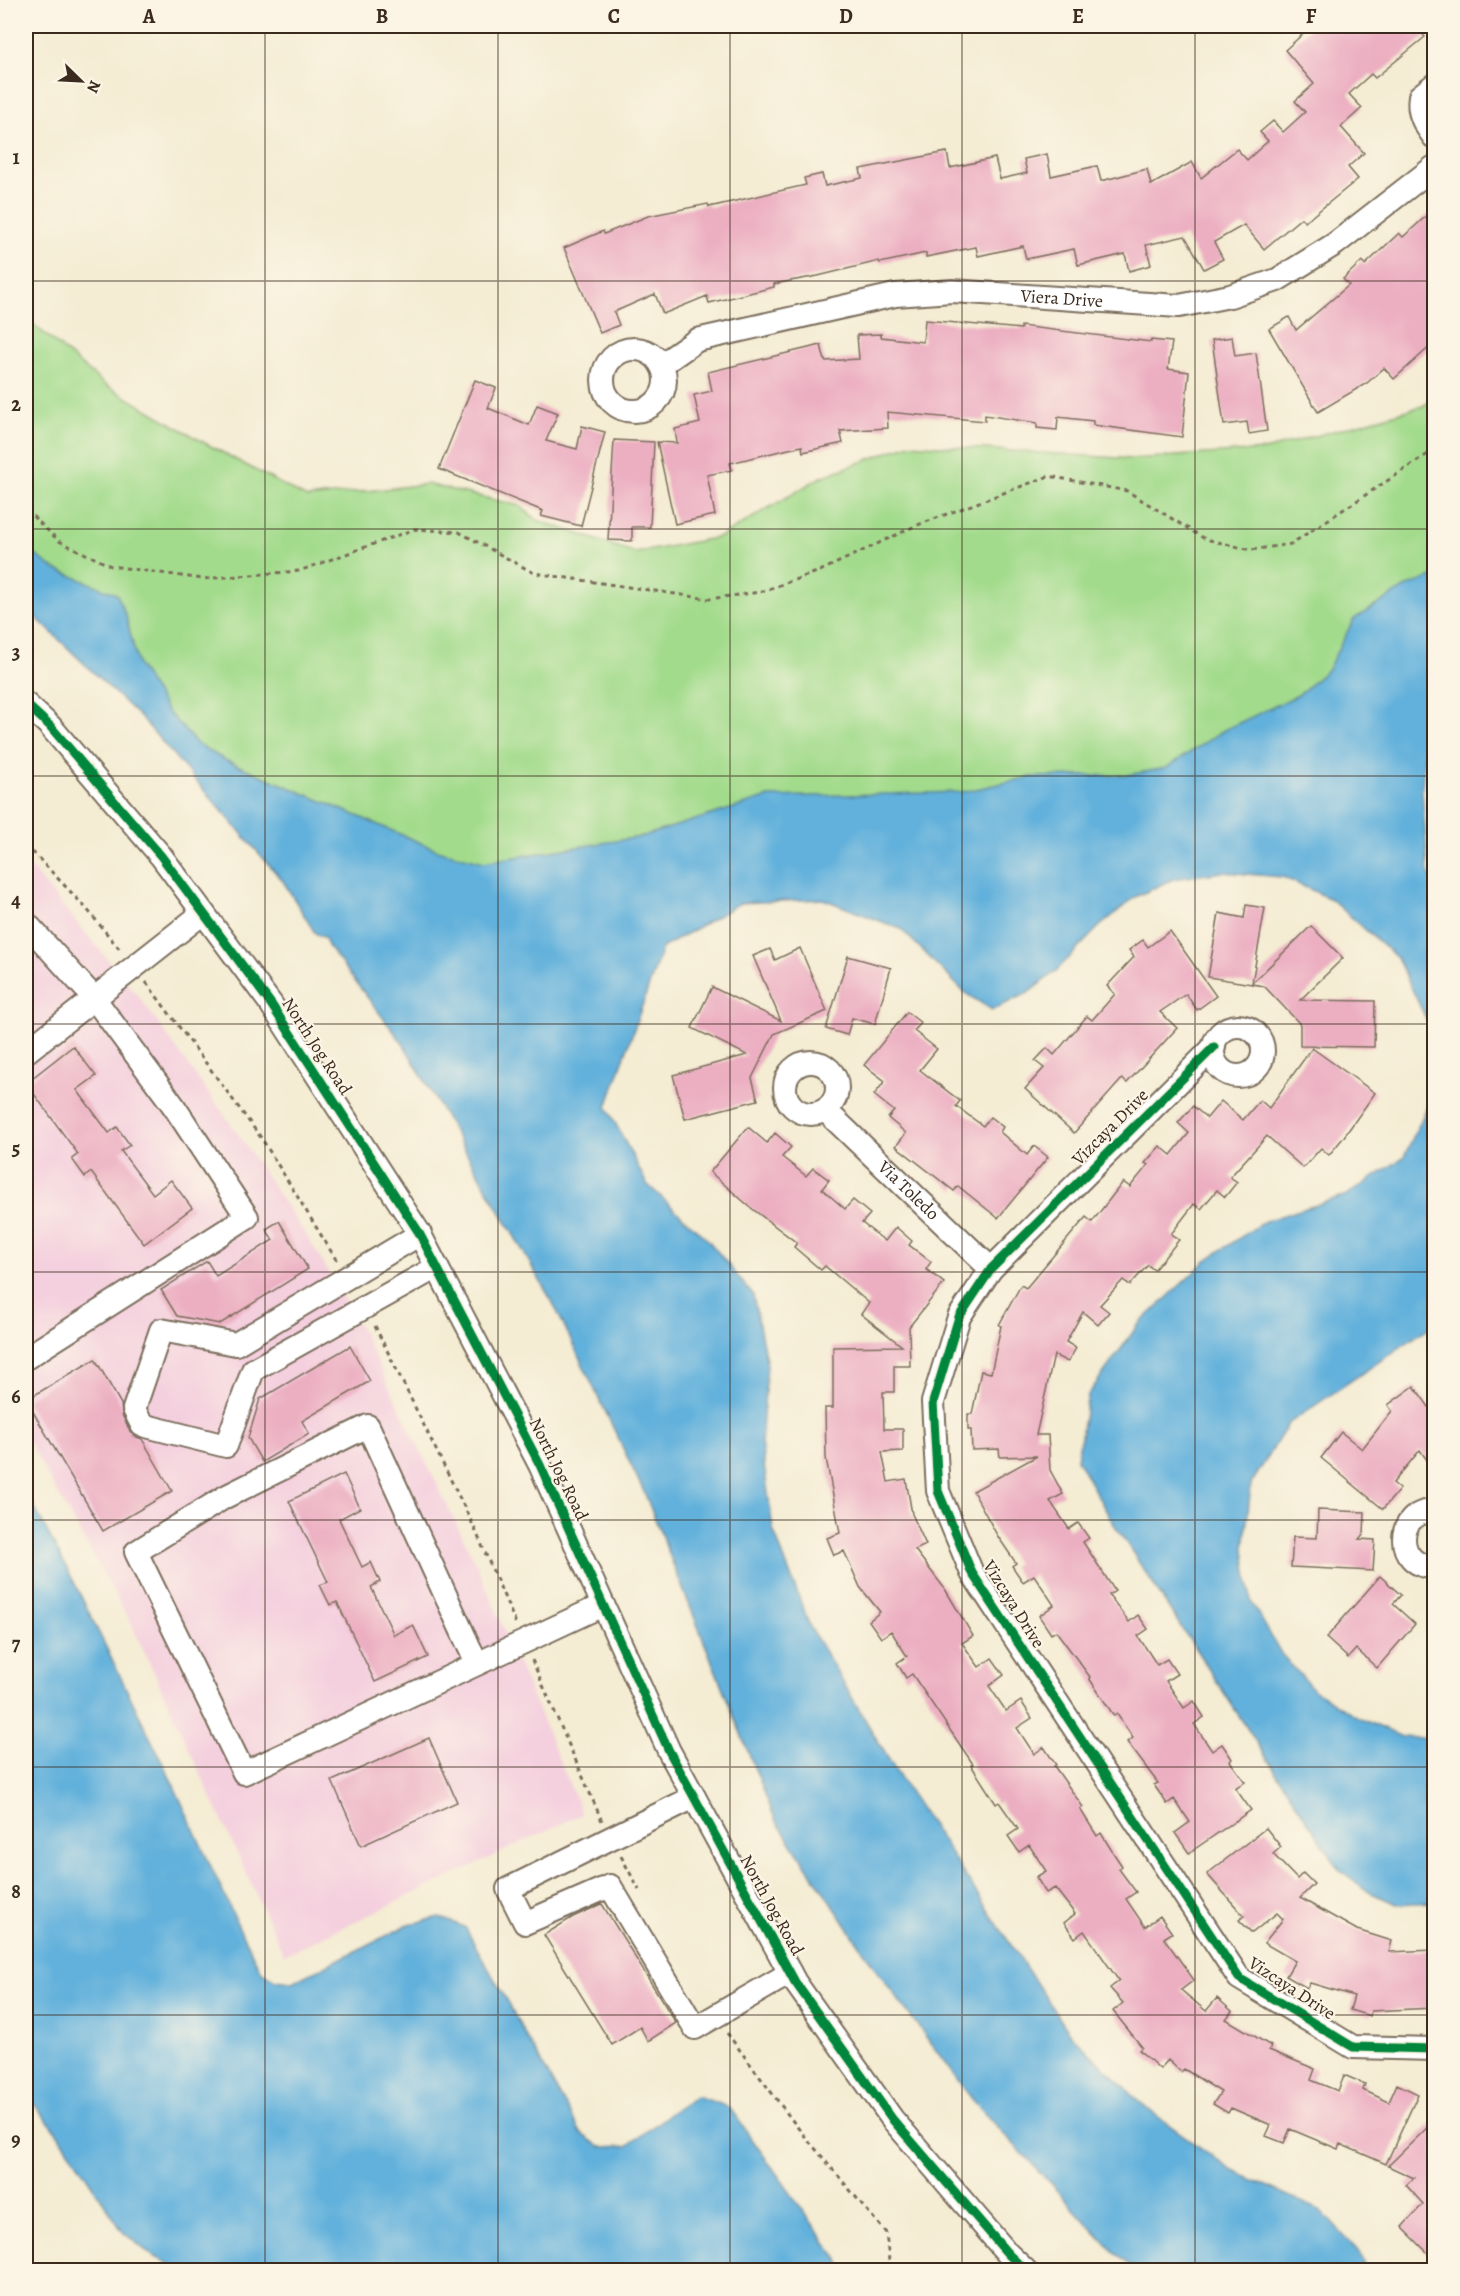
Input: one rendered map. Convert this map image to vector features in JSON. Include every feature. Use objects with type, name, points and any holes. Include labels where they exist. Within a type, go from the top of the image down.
[{"type":"street","points":[[1434,85],[1420,96],[1418,106],[1424,124],[1434,137]]},
{"type":"street","name":"Viera Drive","points":[[661,364],[696,340],[895,295],[952,291],[1179,306],[1230,296],[1277,280],[1335,244],[1434,167]]},
{"type":"street","name":"North Jog Road","points":[[26,704],[50,726],[153,847],[271,1004],[420,1234],[540,1465],[669,1751],[790,1973],[893,2120],[1025,2271]]},
{"type":"street","points":[[26,1052],[203,913]]},
{"type":"street","points":[[26,923],[94,998],[173,1105],[247,1217],[26,1358]]},
{"type":"street","name":"Vizcaya Drive","points":[[1214,1047],[991,1269],[959,1317],[933,1402],[938,1491],[972,1573],[1239,1978],[1353,2047],[1434,2049]]},
{"type":"street","name":"Via Toledo","points":[[825,1110],[991,1269]]},
{"type":"street","points":[[420,1234],[236,1344],[161,1330],[134,1409],[142,1425],[226,1446],[253,1370],[437,1267]]},
{"type":"street","points":[[236,1344],[253,1370]]},
{"type":"street","points":[[477,1664],[368,1426],[225,1497],[136,1552],[244,1773],[477,1664],[603,1605]]},
{"type":"street","points":[[1434,1511],[1416,1516],[1405,1530],[1404,1539],[1409,1556],[1415,1562],[1423,1566],[1434,1567]]},
{"type":"street","points":[[694,1797],[508,1889],[525,1923],[610,1886],[695,2028],[790,1973]]},
{"type":"path","points":[[26,510],[58,541],[111,566],[203,579],[299,572],[415,529],[459,532],[534,573],[709,599],[760,592],[820,571],[915,526],[1049,476],[1127,491],[1205,539],[1251,550],[1290,544],[1434,450]]},
{"type":"path","points":[[26,846],[86,908],[134,967],[262,1139],[347,1278]]},
{"type":"path","points":[[365,1308],[474,1527],[600,1818],[643,1898]]},
{"type":"path","points":[[715,2016],[798,2128],[886,2233],[890,2271]]},
{"type":"shaded area","points":[[26,862],[140,998],[243,1141],[315,1249],[361,1329],[478,1568],[582,1814],[284,1955],[131,1623],[26,1437]]},
{"type":"green space","points":[[26,318],[105,385],[307,498],[427,484],[520,506],[537,520],[636,553],[720,537],[821,477],[910,444],[1133,459],[1265,450],[1423,406],[1434,398],[1434,635],[1300,745],[479,892],[226,785],[26,572]]},
{"type":"water","points":[[26,548],[55,569],[117,594],[126,616],[138,665],[168,712],[197,744],[225,760],[440,851],[484,862],[640,837],[769,797],[962,792],[1031,777],[1127,775],[1166,768],[1224,730],[1298,695],[1328,669],[1354,619],[1406,587],[1434,576],[1434,694],[1428,702],[1422,789],[1428,871],[1434,883],[1434,1324],[1288,1424],[1251,1484],[1244,1549],[1251,1601],[1282,1655],[1315,1691],[1361,1719],[1402,1737],[1434,1739],[1434,1902],[1397,1904],[1369,1892],[1339,1869],[1112,1521],[1077,1459],[1088,1395],[1138,1325],[1208,1259],[1265,1221],[1347,1195],[1404,1157],[1428,1105],[1432,1031],[1397,958],[1331,899],[1283,877],[1222,872],[1173,879],[1135,897],[1099,927],[1056,971],[1028,993],[992,1010],[965,993],[901,929],[823,899],[740,903],[662,948],[607,1107],[647,1184],[708,1240],[753,1295],[767,1365],[761,1443],[773,1529],[810,1627],[895,1770],[1070,2034],[1146,2108],[1233,2171],[1320,2210],[1358,2251],[1366,2270],[1135,2270],[1111,2249],[972,2099],[875,1968],[775,1819],[645,1494],[553,1303],[404,1045],[328,946],[325,938],[315,933],[283,881],[143,720],[26,608]]},
{"type":"water","points":[[26,1492],[74,1582],[261,1971],[275,1980],[293,1982],[408,1925],[439,1917],[465,1927],[581,2133],[600,2147],[627,2146],[696,2096],[729,2107],[840,2262],[843,2270],[181,2270],[150,2254],[123,2232],[59,2135],[26,2094]]},
{"type":"building","points":[[1312,26],[1416,26],[1425,37],[1375,78],[1371,74],[1349,94],[1362,108],[1341,127],[1364,153],[1348,167],[1358,179],[1305,222],[1301,218],[1264,249],[1244,225],[1214,242],[1223,259],[1204,269],[1185,236],[1146,245],[1151,265],[1129,271],[1125,254],[1078,265],[1074,249],[1026,259],[1023,246],[978,256],[976,247],[926,257],[926,253],[880,263],[879,261],[774,284],[774,287],[709,303],[707,296],[663,314],[655,294],[614,312],[619,325],[600,333],[564,248],[603,231],[604,234],[648,216],[708,204],[709,207],[806,185],[804,178],[822,174],[825,186],[862,178],[860,169],[947,152],[950,168],[995,158],[1000,179],[1027,173],[1024,159],[1047,154],[1051,176],[1097,166],[1101,181],[1147,169],[1151,185],[1192,162],[1201,178],[1237,149],[1247,160],[1268,141],[1260,132],[1273,121],[1283,132],[1305,112],[1295,101],[1314,84],[1285,50]]},
{"type":"building","points":[[1434,209],[1434,343],[1394,379],[1384,368],[1367,383],[1318,412],[1269,329],[1289,317],[1296,330],[1349,285],[1343,279],[1362,261],[1365,265],[1399,233],[1403,237]]},
{"type":"building","points":[[925,320],[1021,329],[1021,326],[1151,342],[1151,340],[1172,342],[1168,369],[1189,372],[1182,437],[1093,425],[1093,421],[1058,417],[1057,430],[1037,428],[1037,423],[985,415],[985,421],[887,412],[888,428],[840,431],[843,443],[803,452],[802,446],[730,463],[732,470],[707,475],[715,515],[675,524],[657,442],[677,443],[675,429],[700,423],[694,395],[712,391],[708,372],[821,345],[825,361],[859,359],[857,335],[881,334],[881,337],[923,342]]},
{"type":"building","points":[[1232,337],[1235,356],[1256,353],[1267,431],[1249,434],[1247,422],[1224,425],[1212,340]]},
{"type":"building","points":[[475,380],[496,388],[488,408],[529,425],[537,405],[558,413],[546,441],[577,449],[582,426],[605,432],[581,526],[541,516],[543,511],[439,469]]},
{"type":"building","points":[[614,440],[654,442],[650,527],[632,527],[632,541],[608,540]]},
{"type":"building","points":[[1246,905],[1265,908],[1252,983],[1311,926],[1343,958],[1300,1000],[1375,1001],[1374,1047],[1300,1046],[1300,1024],[1264,986],[1208,977],[1219,913],[1244,918]]},
{"type":"building","points":[[1170,931],[1216,996],[1197,1010],[1186,994],[1160,1012],[1177,1028],[1127,1083],[1122,1079],[1074,1133],[1025,1089],[1044,1068],[1035,1061],[1047,1048],[1054,1055],[1087,1016],[1092,1020],[1115,994],[1107,986],[1134,957],[1129,950],[1143,940],[1148,947]]},
{"type":"building","points":[[800,948],[827,1011],[774,1034],[752,1078],[758,1100],[685,1119],[673,1075],[747,1055],[692,1028],[712,987],[781,1021],[753,956],[770,949],[775,960]]},
{"type":"building","points":[[848,956],[891,968],[875,1024],[852,1018],[847,1035],[826,1029]]},
{"type":"building","points":[[907,1012],[921,1023],[914,1031],[937,1049],[920,1070],[960,1101],[956,1106],[983,1126],[990,1117],[1003,1127],[1000,1132],[1027,1155],[1034,1146],[1048,1157],[998,1218],[958,1186],[954,1191],[896,1146],[906,1133],[888,1118],[894,1111],[874,1095],[885,1081],[864,1065]]},
{"type":"building","points":[[73,1046],[96,1076],[77,1090],[109,1133],[117,1127],[130,1145],[121,1151],[153,1194],[171,1180],[192,1208],[144,1244],[91,1172],[85,1177],[72,1159],[78,1154],[26,1083]]},
{"type":"building","points":[[1312,1048],[1375,1093],[1343,1138],[1329,1155],[1321,1148],[1303,1168],[1267,1136],[1230,1177],[1237,1182],[1225,1197],[1217,1190],[1201,1209],[1194,1204],[1171,1234],[1179,1240],[1154,1270],[1148,1265],[1130,1285],[1123,1280],[1100,1305],[1109,1312],[1098,1325],[1083,1312],[1066,1342],[1076,1348],[1068,1362],[1054,1355],[1036,1435],[1048,1435],[1050,1470],[1063,1494],[1050,1501],[1069,1529],[1078,1523],[1089,1538],[1083,1542],[1115,1591],[1109,1595],[1129,1622],[1138,1615],[1148,1629],[1138,1636],[1157,1665],[1167,1659],[1177,1674],[1166,1681],[1184,1708],[1194,1701],[1204,1717],[1194,1724],[1212,1751],[1222,1744],[1232,1759],[1230,1761],[1245,1782],[1235,1788],[1251,1810],[1189,1853],[1175,1833],[1190,1822],[1174,1799],[1167,1804],[1154,1785],[1158,1783],[1127,1742],[1133,1738],[1117,1714],[1114,1716],[1090,1677],[1056,1631],[1051,1634],[1039,1616],[1054,1605],[1034,1575],[1023,1582],[1012,1566],[1016,1563],[997,1535],[973,1491],[1037,1456],[1000,1457],[999,1449],[972,1450],[968,1414],[972,1414],[981,1371],[991,1373],[1001,1326],[999,1325],[1021,1285],[1026,1288],[1086,1217],[1092,1222],[1123,1182],[1130,1187],[1148,1165],[1145,1163],[1160,1146],[1171,1155],[1189,1133],[1178,1123],[1193,1106],[1207,1118],[1221,1101],[1243,1120],[1260,1100],[1269,1108]]},
{"type":"building","points":[[748,1127],[767,1143],[775,1133],[791,1147],[782,1157],[806,1176],[813,1168],[829,1180],[822,1189],[845,1209],[853,1200],[870,1214],[862,1223],[885,1241],[896,1227],[912,1241],[909,1245],[931,1262],[926,1269],[944,1283],[909,1327],[910,1366],[894,1366],[894,1392],[883,1392],[884,1429],[903,1429],[903,1451],[882,1452],[888,1482],[906,1479],[912,1514],[926,1545],[915,1550],[945,1589],[973,1636],[962,1643],[979,1667],[992,1658],[1004,1675],[989,1686],[1006,1711],[1021,1701],[1032,1718],[1017,1728],[1034,1754],[1044,1747],[1056,1765],[1054,1766],[1083,1807],[1080,1809],[1097,1836],[1101,1833],[1122,1866],[1119,1869],[1136,1892],[1126,1899],[1145,1927],[1160,1916],[1172,1933],[1164,1938],[1194,1980],[1181,1990],[1206,2011],[1217,1998],[1232,2011],[1226,2019],[1271,2046],[1269,2050],[1315,2069],[1311,2080],[1338,2091],[1344,2075],[1365,2084],[1363,2090],[1389,2102],[1397,2084],[1418,2094],[1386,2164],[1340,2144],[1338,2149],[1290,2129],[1284,2143],[1266,2136],[1271,2125],[1231,2108],[1228,2113],[1213,2104],[1221,2092],[1184,2069],[1181,2072],[1168,2060],[1160,2069],[1139,2050],[1142,2047],[1113,2011],[1123,2003],[1110,1988],[1119,1981],[1084,1931],[1075,1938],[1064,1923],[1075,1914],[1055,1888],[1046,1893],[1036,1877],[1046,1871],[1029,1845],[1019,1852],[1008,1836],[1018,1829],[999,1802],[996,1804],[971,1765],[973,1764],[912,1674],[906,1678],[897,1663],[907,1656],[891,1631],[881,1638],[869,1621],[880,1612],[860,1587],[844,1551],[834,1555],[827,1538],[840,1533],[826,1458],[825,1408],[833,1408],[833,1347],[902,1346],[861,1314],[869,1303],[825,1266],[821,1270],[794,1247],[797,1243],[750,1207],[710,1172]]},
{"type":"building","points":[[279,1221],[308,1269],[220,1324],[177,1316],[161,1290],[207,1261],[216,1276],[273,1240],[266,1229]]},
{"type":"building","points":[[350,1346],[370,1381],[302,1421],[309,1434],[262,1462],[248,1438],[260,1399]]},
{"type":"building","points":[[95,1359],[121,1404],[122,1415],[130,1431],[134,1436],[142,1439],[172,1491],[103,1531],[26,1400]]},
{"type":"building","points":[[1414,1386],[1429,1407],[1434,1403],[1434,1470],[1420,1450],[1393,1483],[1400,1489],[1383,1509],[1321,1458],[1341,1432],[1362,1449],[1392,1411],[1388,1405]]},
{"type":"building","points":[[344,1474],[360,1508],[339,1519],[362,1567],[371,1562],[380,1582],[371,1587],[394,1635],[413,1625],[428,1657],[375,1682],[337,1602],[330,1605],[320,1585],[328,1582],[289,1501]]},
{"type":"building","points":[[1318,1510],[1365,1512],[1364,1533],[1359,1539],[1375,1540],[1373,1571],[1291,1567],[1293,1537],[1317,1538]]},
{"type":"building","points":[[1380,1576],[1401,1595],[1393,1604],[1415,1624],[1377,1668],[1356,1649],[1348,1658],[1326,1638]]},
{"type":"building","points":[[429,1738],[457,1802],[361,1846],[332,1781]]},
{"type":"building","points":[[1266,1828],[1281,1847],[1273,1854],[1297,1879],[1303,1873],[1314,1884],[1300,1898],[1357,1930],[1392,1941],[1389,1952],[1434,1950],[1434,2008],[1371,2011],[1370,2016],[1350,2010],[1354,1996],[1310,1983],[1307,1988],[1286,1976],[1295,1961],[1264,1943],[1283,1919],[1277,1913],[1252,1933],[1239,1920],[1244,1916],[1207,1874]]},
{"type":"building","points":[[602,1904],[676,2023],[648,2041],[640,2027],[612,2045],[544,1935],[573,1917]]},
{"type":"building","points":[[1434,2121],[1434,2259],[1402,2227],[1423,2204],[1406,2185],[1414,2178],[1388,2166]]},
{"type":"cycle path","points":[[26,704],[50,726],[161,856],[271,1004],[418,1231],[540,1465],[669,1751],[795,1982],[893,2120],[1008,2254],[1025,2270]]},
{"type":"cycle path","points":[[1214,1047],[991,1269],[959,1317],[933,1402],[938,1491],[972,1573],[1239,1978],[1353,2047],[1434,2049]]}]
